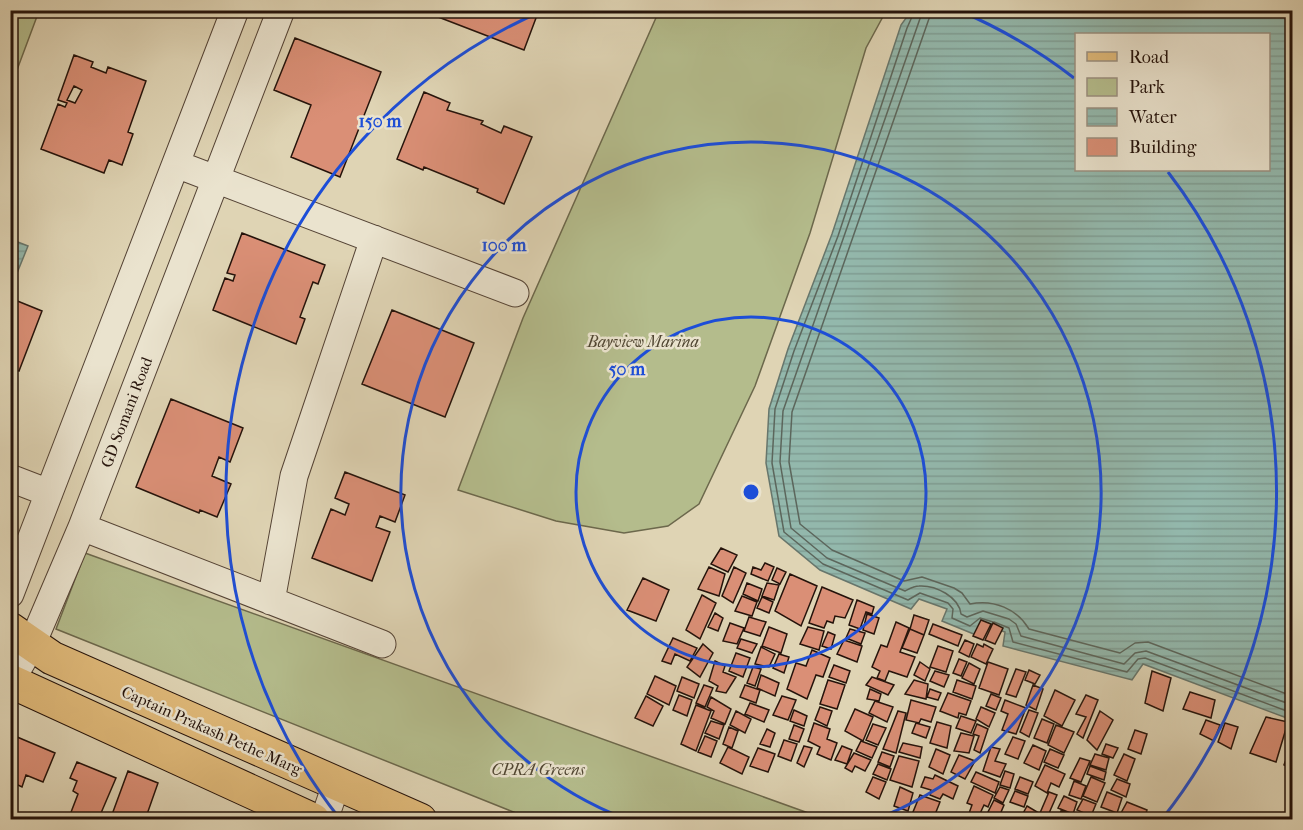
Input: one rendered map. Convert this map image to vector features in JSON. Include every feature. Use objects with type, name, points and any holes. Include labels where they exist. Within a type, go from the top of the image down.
[{"type":"main road","name":"Captain Prakash Pethe Marg","points":[[21,636],[52,658],[336,785],[420,819]]},
{"type":"main road","points":[[11,681],[313,819]]},
{"type":"street","points":[[10,594],[235,10]]},
{"type":"street","name":"GD Somani Road","points":[[11,681],[21,636],[82,527],[281,10]]},
{"type":"street","points":[[176,164],[515,293]]},
{"type":"street","points":[[271,601],[294,476],[374,239]]},
{"type":"street","points":[[10,478],[49,493]]},
{"type":"street","points":[[82,527],[382,644]]},
{"type":"street","points":[[324,819],[336,785]]},
{"type":"green space","points":[[10,11],[39,11],[11,86]]},
{"type":"green space","name":"Bayview Marina","points":[[659,11],[886,11],[866,48],[810,233],[755,386],[699,504],[668,526],[624,533],[556,521],[458,490],[523,318]]},
{"type":"green space","name":"CPRA Greens","points":[[85,553],[825,819],[531,819],[56,629]]},
{"type":"water","points":[[911,11],[1292,11],[1292,720],[1143,664],[1132,680],[1003,646],[1005,632],[981,624],[976,635],[942,621],[947,609],[919,599],[911,609],[820,570],[779,536],[766,463],[769,409],[788,349],[832,234],[901,25]]},
{"type":"water","points":[[10,239],[28,246],[13,283],[11,282]]},
{"type":"building","points":[[420,10],[539,10],[524,50]]},
{"type":"building","points":[[295,38],[381,72],[340,177],[291,157],[311,105],[274,90]]},
{"type":"building","points":[[74,55],[93,62],[91,67],[106,73],[108,67],[146,81],[128,132],[133,134],[122,165],[109,160],[104,173],[41,149],[58,104],[65,107],[67,103],[58,100]],"holes":[[[74,86],[82,90],[75,103],[67,100]]]},
{"type":"building","points":[[424,92],[450,103],[447,110],[483,121],[481,124],[501,133],[504,126],[532,137],[504,204],[477,192],[478,189],[424,167],[423,170],[397,159]]},
{"type":"building","points":[[242,233],[325,265],[318,284],[313,282],[300,317],[305,319],[296,344],[213,310],[225,278],[233,281],[235,275],[227,273]]},
{"type":"building","points":[[10,298],[42,311],[19,371],[10,368]]},
{"type":"building","points":[[392,310],[474,343],[445,417],[362,384]]},
{"type":"building","points":[[171,399],[243,428],[230,462],[219,457],[212,476],[231,484],[217,517],[200,510],[199,513],[136,487]]},
{"type":"building","points":[[345,472],[405,495],[395,522],[380,516],[376,527],[390,532],[372,581],[312,558],[331,509],[345,515],[349,504],[335,498]]},
{"type":"building","points":[[721,548],[737,555],[728,572],[711,564]]},
{"type":"building","points":[[765,563],[774,567],[768,581],[751,574],[753,567],[761,570]]},
{"type":"building","points":[[709,567],[725,574],[719,596],[698,589]]},
{"type":"building","points":[[734,567],[746,573],[733,603],[722,596]]},
{"type":"building","points":[[777,568],[786,572],[780,584],[772,580]]},
{"type":"building","points":[[790,574],[817,586],[801,626],[775,611]]},
{"type":"building","points":[[643,578],[669,590],[656,621],[627,610]]},
{"type":"building","points":[[747,583],[762,589],[758,601],[743,594]]},
{"type":"building","points":[[767,583],[779,585],[774,600],[762,596]]},
{"type":"building","points":[[822,587],[853,600],[845,618],[835,616],[833,623],[827,621],[824,628],[809,623]]},
{"type":"building","points":[[702,595],[716,603],[700,639],[686,630]]},
{"type":"building","points":[[742,596],[757,602],[752,616],[735,611]]},
{"type":"building","points":[[762,597],[773,602],[769,613],[757,608]]},
{"type":"building","points":[[857,600],[874,607],[872,614],[866,612],[860,629],[849,625]]},
{"type":"building","points":[[715,613],[723,618],[718,631],[708,627]]},
{"type":"building","points":[[867,614],[879,618],[874,634],[863,630]]},
{"type":"building","points":[[914,615],[929,620],[924,635],[910,629]]},
{"type":"building","points":[[749,617],[766,622],[760,636],[744,631]]},
{"type":"building","points":[[981,620],[991,624],[983,640],[973,636]]},
{"type":"building","points":[[896,622],[909,628],[900,652],[915,657],[907,677],[889,671],[885,681],[877,678],[880,671],[872,667],[881,645],[887,647]]},
{"type":"building","points":[[730,623],[744,628],[737,644],[723,641]]},
{"type":"building","points":[[993,623],[1003,628],[995,644],[985,640]]},
{"type":"building","points":[[933,624],[962,635],[958,646],[929,634]]},
{"type":"building","points":[[769,627],[787,634],[781,653],[762,646]]},
{"type":"building","points":[[808,627],[824,631],[819,650],[800,644]]},
{"type":"building","points":[[850,629],[865,633],[861,644],[846,638]]},
{"type":"building","points":[[910,629],[924,635],[917,653],[902,648]]},
{"type":"building","points":[[828,632],[835,635],[831,649],[822,646]]},
{"type":"building","points":[[673,638],[697,648],[690,661],[675,654],[671,664],[662,661]]},
{"type":"building","points":[[741,639],[757,644],[752,653],[737,648]]},
{"type":"building","points":[[844,640],[862,646],[857,662],[837,654]]},
{"type":"building","points":[[965,640],[974,644],[969,657],[959,652]]},
{"type":"building","points":[[703,644],[713,653],[700,677],[687,667]]},
{"type":"building","points":[[977,644],[983,647],[984,644],[993,649],[986,664],[971,657]]},
{"type":"building","points":[[938,646],[953,651],[946,672],[930,667]]},
{"type":"building","points":[[761,647],[775,654],[769,667],[755,664]]},
{"type":"building","points":[[812,650],[830,658],[823,677],[816,675],[807,699],[787,689],[796,663],[806,666]]},
{"type":"building","points":[[736,653],[750,658],[743,677],[729,671]]},
{"type":"building","points":[[779,654],[789,657],[784,673],[773,668]]},
{"type":"building","points":[[959,659],[967,662],[961,676],[953,673]]},
{"type":"building","points":[[715,661],[725,666],[723,672],[736,677],[726,693],[716,691],[718,686],[709,681]]},
{"type":"building","points":[[920,662],[930,669],[925,681],[914,675]]},
{"type":"building","points":[[988,662],[1008,669],[999,695],[979,688]]},
{"type":"building","points":[[969,663],[980,669],[974,684],[962,678]]},
{"type":"building","points":[[834,665],[850,671],[846,683],[829,677]]},
{"type":"building","points":[[753,667],[761,669],[755,686],[747,683]]},
{"type":"building","points":[[1016,669],[1026,672],[1016,697],[1006,694]]},
{"type":"building","points":[[1029,670],[1040,675],[1035,684],[1025,680]]},
{"type":"building","points":[[935,671],[949,675],[944,687],[930,681]]},
{"type":"building","points":[[1152,671],[1171,678],[1163,711],[1145,703]]},
{"type":"building","points":[[761,675],[779,683],[775,696],[757,688]]},
{"type":"building","points":[[655,676],[676,686],[669,705],[647,694]]},
{"type":"building","points":[[682,677],[699,684],[694,698],[677,691]]},
{"type":"building","points":[[872,677],[894,685],[888,695],[866,685]]},
{"type":"building","points":[[828,680],[845,685],[837,709],[820,704]]},
{"type":"building","points":[[914,680],[928,684],[926,699],[905,694]]},
{"type":"building","points":[[957,680],[976,686],[972,699],[953,692]]},
{"type":"building","points":[[704,685],[713,688],[705,707],[696,703]]},
{"type":"building","points":[[745,685],[760,690],[756,703],[740,697]]},
{"type":"building","points":[[1033,685],[1043,689],[1036,710],[1026,705]]},
{"type":"building","points":[[870,689],[881,694],[879,701],[867,699]]},
{"type":"building","points":[[930,689],[941,693],[938,700],[927,697]]},
{"type":"building","points":[[1055,690],[1075,700],[1062,726],[1044,716]]},
{"type":"building","points":[[1190,692],[1215,700],[1211,718],[1183,709]]},
{"type":"building","points":[[948,693],[971,701],[966,715],[959,713],[958,718],[940,711]]},
{"type":"building","points":[[991,694],[1001,698],[996,710],[986,706]]},
{"type":"building","points":[[679,695],[692,700],[687,716],[673,710]]},
{"type":"building","points":[[1086,695],[1098,700],[1083,738],[1077,734],[1086,717],[1076,714]]},
{"type":"building","points":[[646,696],[663,706],[653,726],[635,718]]},
{"type":"building","points":[[782,696],[796,700],[788,720],[773,715]]},
{"type":"building","points":[[711,697],[731,709],[725,724],[711,718],[714,711],[707,707]]},
{"type":"building","points":[[911,700],[936,707],[931,722],[921,719],[919,723],[906,720]]},
{"type":"building","points":[[1005,700],[1026,708],[1016,734],[1002,730],[1008,714],[1001,711]]},
{"type":"building","points":[[875,701],[893,707],[887,722],[869,713]]},
{"type":"building","points":[[750,703],[769,710],[764,722],[745,714]]},
{"type":"building","points":[[696,705],[711,711],[696,751],[681,744]]},
{"type":"building","points":[[820,707],[832,711],[827,726],[815,720]]},
{"type":"building","points":[[981,707],[995,713],[989,727],[976,719]]},
{"type":"building","points":[[855,709],[873,717],[863,741],[845,731]]},
{"type":"building","points":[[794,710],[807,716],[804,726],[790,721]]},
{"type":"building","points":[[1029,710],[1038,713],[1029,737],[1020,732]]},
{"type":"building","points":[[736,711],[751,719],[745,733],[730,725]]},
{"type":"building","points":[[898,711],[906,713],[896,753],[883,749]]},
{"type":"building","points":[[1100,711],[1113,720],[1097,750],[1087,740]]},
{"type":"building","points":[[961,716],[976,721],[971,733],[956,728]]},
{"type":"building","points":[[1266,717],[1288,722],[1276,762],[1250,753]]},
{"type":"building","points":[[1042,719],[1054,724],[1047,743],[1034,738]]},
{"type":"building","points":[[1206,720],[1220,725],[1214,741],[1200,734]]},
{"type":"building","points":[[711,721],[724,725],[719,739],[705,733]]},
{"type":"building","points":[[937,722],[951,726],[947,748],[930,743]]},
{"type":"building","points":[[814,723],[830,729],[827,739],[837,743],[831,760],[817,754],[820,747],[808,741]]},
{"type":"building","points":[[916,723],[930,727],[926,738],[912,733]]},
{"type":"building","points":[[1225,723],[1238,727],[1231,749],[1218,742]]},
{"type":"building","points":[[873,724],[886,728],[878,745],[866,740]]},
{"type":"building","points":[[977,724],[988,729],[980,753],[974,750],[979,736],[973,734]]},
{"type":"building","points":[[794,725],[804,729],[799,742],[789,739]]},
{"type":"building","points":[[1056,725],[1074,732],[1064,753],[1048,745]]},
{"type":"building","points":[[729,727],[738,731],[732,748],[723,744]]},
{"type":"building","points":[[767,729],[775,733],[770,747],[760,744]]},
{"type":"building","points":[[1135,730],[1147,734],[1141,754],[1128,749]]},
{"type":"building","points":[[961,733],[974,736],[969,753],[954,751]]},
{"type":"building","points":[[10,734],[55,753],[43,782],[26,775],[22,787],[16,784],[10,798]]},
{"type":"building","points":[[705,736],[717,741],[711,757],[698,752]]},
{"type":"building","points":[[1013,737],[1025,741],[1018,759],[1005,754]]},
{"type":"building","points":[[784,740],[797,744],[791,761],[778,756]]},
{"type":"building","points":[[861,741],[877,747],[872,758],[856,751]]},
{"type":"building","points":[[903,743],[922,747],[920,758],[899,752]]},
{"type":"building","points":[[1292,743],[1292,769],[1284,765]]},
{"type":"building","points":[[1106,744],[1118,748],[1113,758],[1102,754]]},
{"type":"building","points":[[1033,745],[1046,751],[1039,770],[1024,763]]},
{"type":"building","points":[[804,746],[812,748],[804,767],[797,763]]},
{"type":"building","points":[[842,746],[852,750],[847,764],[835,760]]},
{"type":"building","points":[[728,747],[749,757],[742,774],[720,763]]},
{"type":"building","points":[[991,747],[1000,749],[995,761],[1006,764],[1000,777],[983,771]]},
{"type":"building","points":[[758,748],[775,754],[768,772],[750,766]]},
{"type":"building","points":[[936,749],[950,755],[943,774],[929,767]]},
{"type":"building","points":[[1050,749],[1064,755],[1058,768],[1044,762]]},
{"type":"building","points":[[882,752],[894,756],[890,767],[878,762]]},
{"type":"building","points":[[854,753],[871,760],[865,771],[855,766],[852,772],[845,768]]},
{"type":"building","points":[[1095,754],[1109,758],[1106,770],[1090,765]]},
{"type":"building","points":[[1124,754],[1135,759],[1127,781],[1114,775]]},
{"type":"building","points":[[959,755],[975,761],[965,779],[951,772]]},
{"type":"building","points":[[899,756],[919,761],[912,787],[890,780]]},
{"type":"building","points":[[1080,758],[1090,761],[1081,782],[1070,778]]},
{"type":"building","points":[[77,762],[116,778],[98,820],[68,820],[78,794],[73,791],[77,781],[70,778]]},
{"type":"building","points":[[878,764],[891,769],[887,780],[873,774]]},
{"type":"building","points":[[1045,765],[1065,774],[1059,787],[1051,783],[1047,793],[1035,786]]},
{"type":"building","points":[[1090,766],[1106,772],[1104,780],[1087,774]]},
{"type":"building","points":[[128,771],[158,783],[145,820],[110,820]]},
{"type":"building","points":[[1005,771],[1014,774],[1010,788],[1000,785]]},
{"type":"building","points":[[976,772],[999,782],[995,793],[971,782]]},
{"type":"building","points":[[935,775],[958,786],[953,799],[943,794],[940,799],[930,795],[931,790],[921,787],[925,777],[933,779]]},
{"type":"building","points":[[873,777],[886,782],[879,799],[866,792]]},
{"type":"building","points":[[1020,777],[1033,782],[1028,794],[1015,789]]},
{"type":"building","points":[[1091,777],[1105,783],[1097,802],[1083,796]]},
{"type":"building","points":[[1117,779],[1130,784],[1126,797],[1111,790]]},
{"type":"building","points":[[1074,781],[1086,786],[1081,799],[1069,795]]},
{"type":"building","points":[[974,786],[993,795],[988,807],[984,805],[977,820],[968,816],[972,805],[967,803]]},
{"type":"building","points":[[900,787],[913,793],[908,811],[894,806]]},
{"type":"building","points":[[1000,787],[1009,790],[1003,803],[994,798]]},
{"type":"building","points":[[1015,791],[1028,796],[1024,807],[1010,802]]},
{"type":"building","points":[[1049,792],[1057,795],[1046,820],[1037,820]]},
{"type":"building","points":[[1107,792],[1122,798],[1117,813],[1101,807]]},
{"type":"building","points":[[920,795],[940,802],[936,812],[944,815],[942,820],[928,820],[913,812]]},
{"type":"building","points":[[1064,796],[1077,802],[1073,814],[1058,808]]},
{"type":"building","points":[[1083,799],[1096,804],[1091,816],[1077,810]]},
{"type":"building","points":[[994,800],[1004,805],[998,819],[987,814]]},
{"type":"building","points":[[1127,802],[1147,810],[1144,820],[1127,820],[1128,815],[1121,813]]},
{"type":"building","points":[[1027,806],[1039,813],[1036,820],[1020,819]]},
{"type":"building","points":[[1061,811],[1074,816],[1072,820],[1057,820]]},
{"type":"building","points":[[1078,813],[1090,818],[1090,820],[1075,820]]}]
